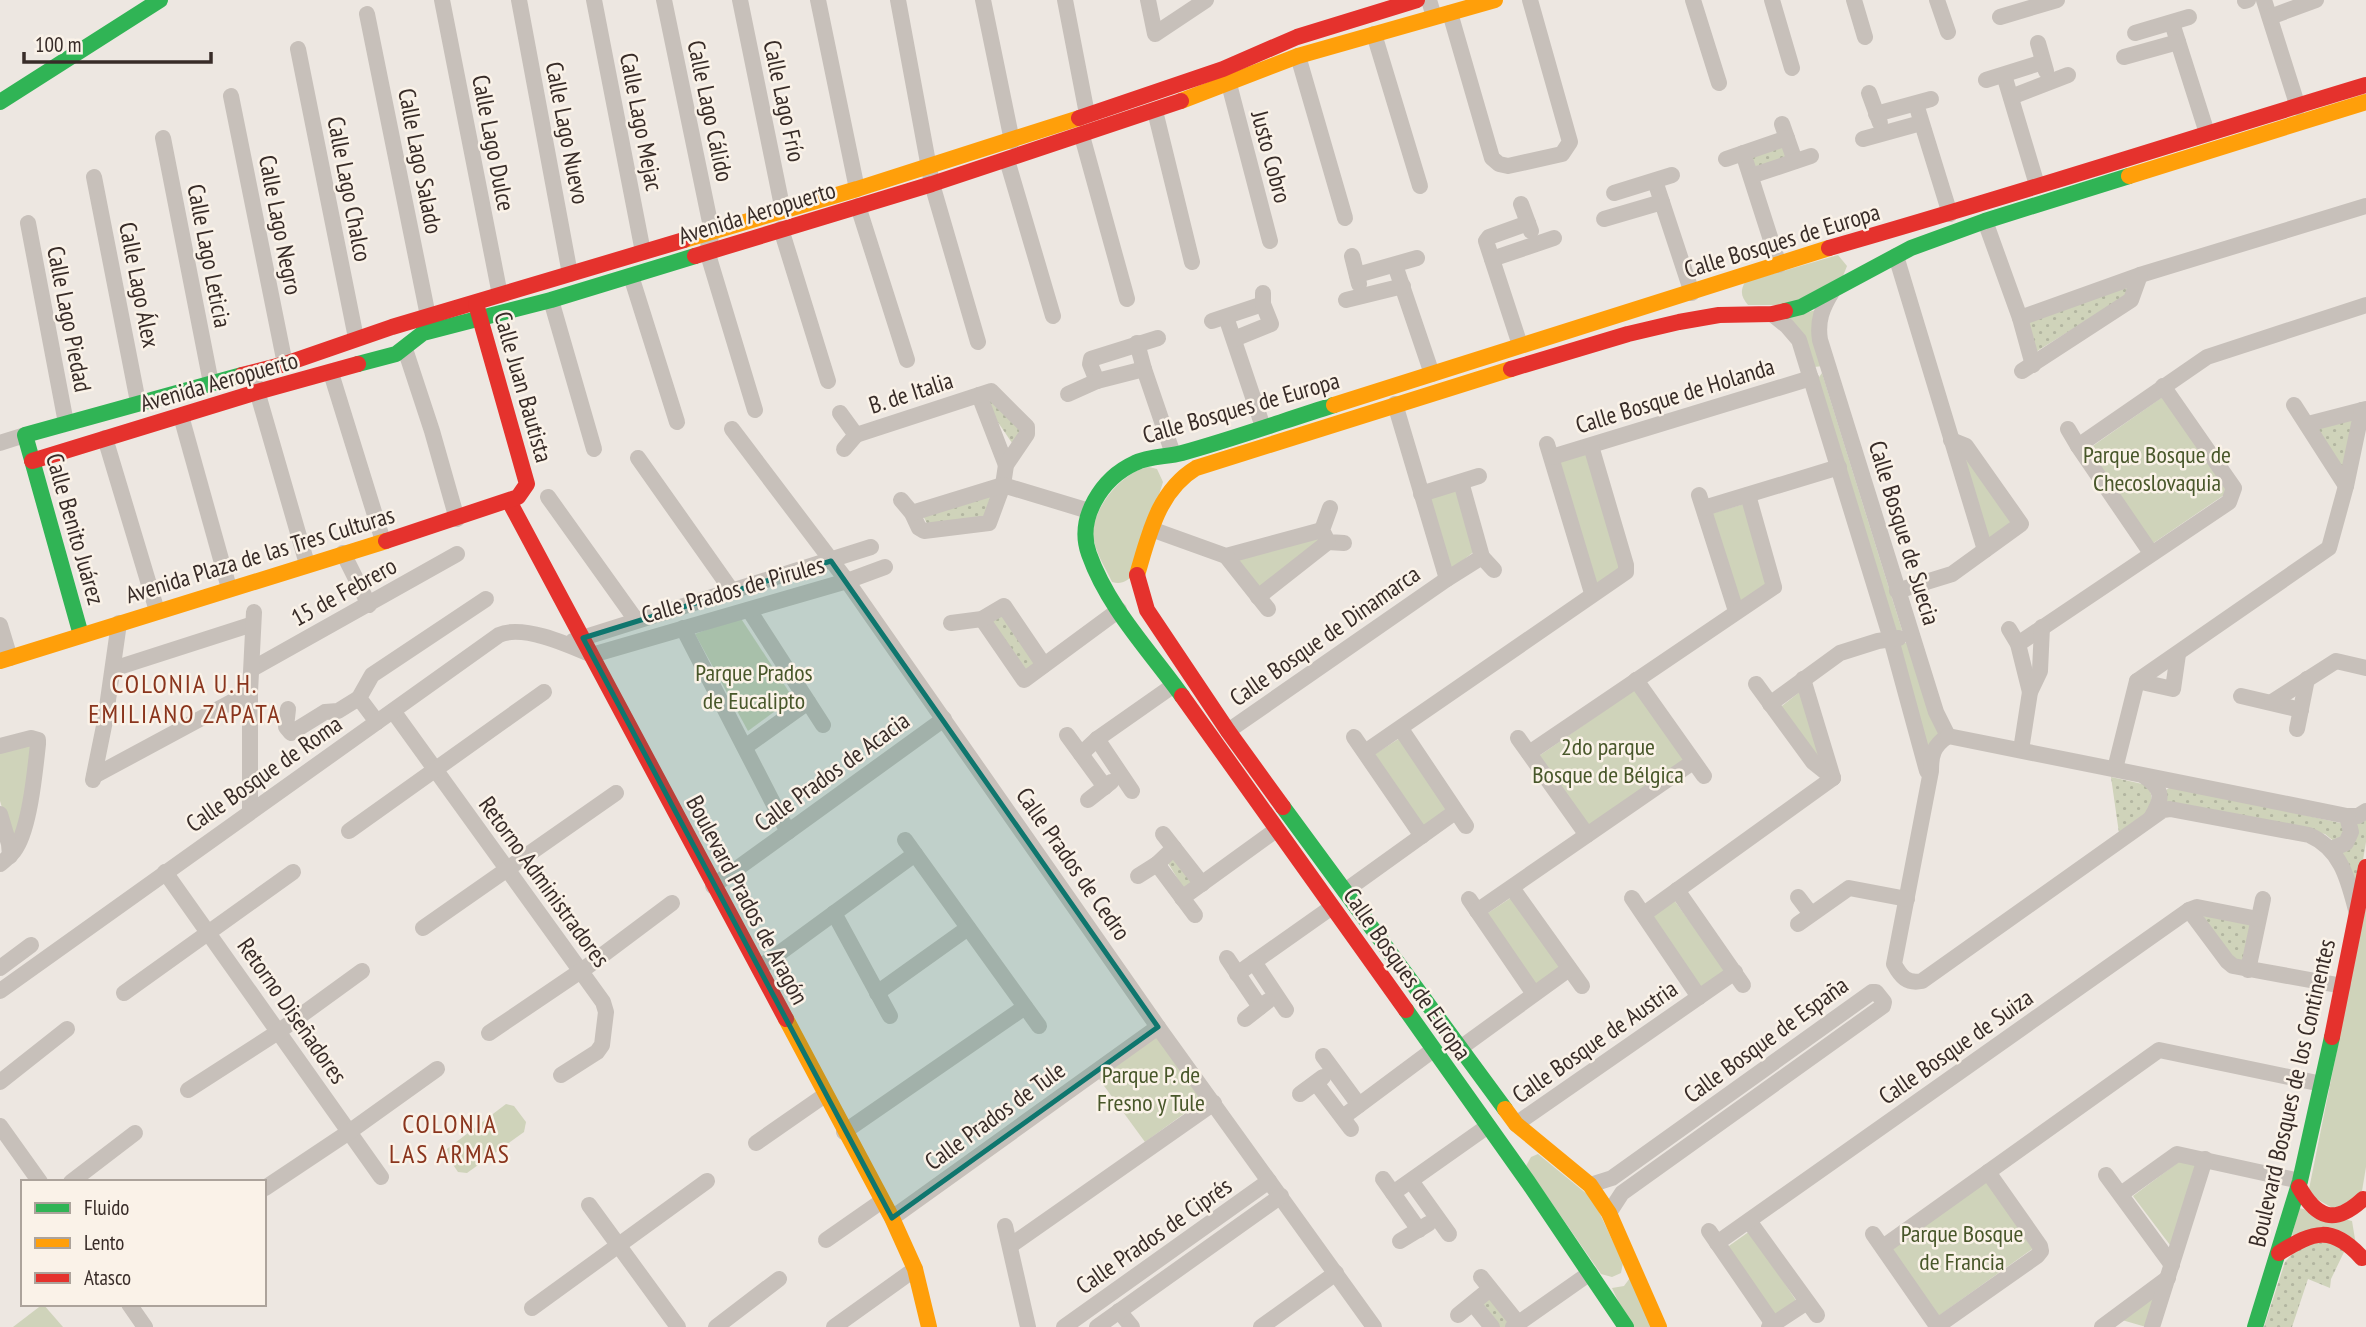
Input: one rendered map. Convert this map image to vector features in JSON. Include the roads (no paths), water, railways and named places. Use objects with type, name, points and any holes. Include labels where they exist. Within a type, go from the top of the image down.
[{"type":"main road","points":[[0,102],[160,0]]},
{"type":"main road","name":"Avenida Aeropuerto","points":[[25,435],[285,364],[428,316],[551,300],[932,184],[1082,136],[1229,84],[1297,37],[1417,0]]},
{"type":"main road","name":"Avenida Aeropuerto","points":[[32,461],[257,392],[396,354],[423,333],[478,310],[500,295],[857,189],[1012,141],[1087,114],[1495,0]]},
{"type":"main road","name":"Calle Bosques de Europa","points":[[1626,1327],[1528,1182],[1174,685],[1136,637],[1101,581],[1088,552],[1086,532],[1089,510],[1095,499],[1126,467],[1146,459],[1173,454],[1263,427],[1830,248],[1950,214],[2366,85]]},
{"type":"main road","name":"Calle Bosques de Europa","points":[[1659,1327],[1609,1213],[1590,1185],[1516,1124],[1228,731],[1147,610],[1137,575],[1151,529],[1168,492],[1181,477],[1196,468],[1395,404],[1628,334],[1679,321],[1801,307],[1911,247],[1985,221],[2366,102]]},
{"type":"main road","points":[[1830,248],[1842,250],[1851,258],[1853,273],[1838,288]]},
{"type":"main road","points":[[1750,275],[1738,285],[1737,297],[1741,303],[1767,313]]},
{"type":"main road","name":"Calle Juan Bautista","points":[[478,310],[527,484]]},
{"type":"main road","name":"Calle Benito Juárez","points":[[25,435],[81,635]]},
{"type":"main road","points":[[1146,459],[1165,469],[1168,492]]},
{"type":"main road","name":"Avenida Plaza de las Tres Culturas","points":[[5,660],[457,519],[518,497],[527,484]]},
{"type":"main road","name":"Boulevard Prados de Aragón","points":[[509,501],[844,1132],[892,1217],[915,1269],[929,1327]]},
{"type":"main road","points":[[1101,581],[1119,591],[1132,584],[1137,575]]},
{"type":"main road","name":"Boulevard Bosques de los Continentes","points":[[2255,1327],[2299,1184],[2343,986],[2366,867]]},
{"type":"main road","points":[[1528,1182],[1522,1167],[1525,1154],[1537,1148],[1553,1153]]},
{"type":"main road","points":[[2299,1184],[2305,1200],[2313,1209],[2334,1217],[2345,1215],[2365,1194]]},
{"type":"main road","points":[[2364,1263],[2359,1227],[2365,1194]]},
{"type":"main road","points":[[2279,1253],[2305,1236],[2320,1233],[2337,1236],[2352,1245],[2364,1263]]},
{"type":"main road","points":[[1592,1276],[1616,1282],[1625,1275],[1630,1264]]},
{"type":"street","name":"Calle Lago Dulce","points":[[442,0],[500,295]]},
{"type":"street","name":"Calle Lago Nuevo","points":[[519,0],[570,274]]},
{"type":"street","name":"Calle Lago Mejac","points":[[594,0],[643,252]]},
{"type":"street","name":"Calle Lago Cálido","points":[[664,0],[712,232]]},
{"type":"street","name":"Calle Lago Frío","points":[[740,0],[783,211]]},
{"type":"street","points":[[818,0],[857,189]]},
{"type":"street","points":[[898,0],[932,184],[978,342]]},
{"type":"street","points":[[983,0],[1012,141]]},
{"type":"street","points":[[1065,0],[1087,114]]},
{"type":"street","points":[[1148,0],[1155,34],[1206,0]]},
{"type":"street","points":[[1430,0],[1442,15],[1492,158],[1499,164],[1508,166],[1562,154],[1570,142],[1530,0]]},
{"type":"street","points":[[1693,0],[1719,83]]},
{"type":"street","points":[[1772,0],[1791,68]]},
{"type":"street","points":[[1854,0],[1865,37]]},
{"type":"street","points":[[1937,0],[1948,32]]},
{"type":"street","points":[[2000,17],[2016,6],[2057,0]]},
{"type":"street","points":[[2264,0],[2298,107]]},
{"type":"street","points":[[2270,17],[2313,1]]},
{"type":"street","name":"Calle Lago Salado","points":[[367,14],[428,316]]},
{"type":"street","points":[[2135,33],[2189,17]]},
{"type":"street","points":[[2129,18],[2141,52]]},
{"type":"street","points":[[2172,23],[2207,133]]},
{"type":"street","points":[[1374,34],[1420,186]]},
{"type":"street","points":[[2124,57],[2178,42]]},
{"type":"street","points":[[2038,43],[2050,81]]},
{"type":"street","name":"Calle Lago Chalco","points":[[298,49],[356,338]]},
{"type":"street","points":[[1298,57],[1345,218]]},
{"type":"street","points":[[1986,80],[2043,62]]},
{"type":"street","points":[[2004,75],[2037,185]]},
{"type":"street","points":[[2011,97],[2068,75]]},
{"type":"street","name":"Justo Cobro","points":[[1229,84],[1270,241]]},
{"type":"street","points":[[1869,93],[1883,132]]},
{"type":"street","name":"Calle Lago Negro","points":[[231,96],[285,364]]},
{"type":"street","points":[[1876,114],[1923,101],[1921,123],[1950,214]]},
{"type":"street","points":[[1155,111],[1192,262]]},
{"type":"street","points":[[1863,139],[1921,123]]},
{"type":"street","points":[[1726,159],[1784,131],[1794,161]]},
{"type":"street","points":[[1082,136],[1127,299]]},
{"type":"street","name":"Calle Lago Leticia","points":[[163,138],[211,383]]},
{"type":"street","points":[[1743,153],[1779,265]]},
{"type":"street","points":[[1751,176],[1811,156]]},
{"type":"street","points":[[1007,160],[1053,316]]},
{"type":"street","points":[[1614,193],[1672,175]]},
{"type":"street","name":"Calle Lago Álex","points":[[94,177],[138,402]]},
{"type":"street","points":[[1608,177],[1620,213]]},
{"type":"street","points":[[1655,181],[1692,292]]},
{"type":"street","points":[[1604,219],[1662,202]]},
{"type":"street","points":[[1521,204],[1536,245]]},
{"type":"street","points":[[858,206],[907,360]]},
{"type":"street","points":[[2020,318],[2140,275],[2366,206]]},
{"type":"street","points":[[1985,221],[2020,318],[2028,368],[2131,300],[2140,275]]},
{"type":"street","name":"Calle Lago Piedad","points":[[27,223],[66,424]]},
{"type":"street","points":[[1520,345],[1486,239],[1528,223]]},
{"type":"street","points":[[781,229],[828,381]]},
{"type":"street","points":[[712,232],[707,251],[755,410]]},
{"type":"street","points":[[1492,259],[1554,238]]},
{"type":"street","points":[[1352,256],[1357,275],[1354,298],[1403,286]]},
{"type":"street","points":[[1896,256],[1985,550]]},
{"type":"street","points":[[1357,275],[1417,258]]},
{"type":"street","points":[[1395,265],[1432,374]]},
{"type":"street","points":[[631,276],[677,422]]},
{"type":"street","name":"Calle Bosque de Suecia","points":[[1838,288],[1820,315],[1820,340],[1936,712],[1948,736],[1931,755],[1931,771],[1894,964],[1899,975],[1914,983],[1922,981],[2151,818]]},
{"type":"street","points":[[1234,339],[1270,324],[1263,299],[1219,319],[1234,339],[1263,427]]},
{"type":"street","points":[[551,300],[594,449]]},
{"type":"street","points":[[2078,446],[2207,357],[2366,305]]},
{"type":"street","name":"Calle Bosque de Suecia","points":[[1767,313],[1787,326],[1798,340],[1891,639],[1928,780]]},
{"type":"street","points":[[1097,381],[1090,360],[1158,338]]},
{"type":"street","points":[[1137,344],[1173,454]]},
{"type":"street","points":[[405,349],[457,519]]},
{"type":"street","points":[[1068,394],[1097,381],[1144,369]]},
{"type":"street","points":[[252,372],[307,565]]},
{"type":"street","points":[[331,373],[383,541]]},
{"type":"street","name":"Calle Bosque de Holanda","points":[[1592,593],[1549,451],[1591,446],[1811,378]]},
{"type":"street","points":[[2018,644],[2229,502],[2234,488],[2164,386]]},
{"type":"street","name":"B. de Italia","points":[[844,449],[856,435],[990,391],[994,392],[1028,429],[1006,465],[1003,485],[990,521],[924,531],[919,528],[912,513]]},
{"type":"street","name":"B. de Italia","points":[[979,395],[1006,465]]},
{"type":"street","name":"Calle Bosque de Dinamarca","points":[[1395,404],[1447,579]]},
{"type":"street","points":[[2294,405],[2346,486]]},
{"type":"street","points":[[2115,769],[2137,681],[2329,548],[2364,409],[2308,424]]},
{"type":"street","name":"B. de Italia","points":[[840,413],[856,435]]},
{"type":"street","points":[[181,416],[229,588]]},
{"type":"street","name":"Calle Prados de Cedro","points":[[732,429],[847,581],[1158,1027],[1374,1327]]},
{"type":"street","points":[[2068,429],[2151,553]]},
{"type":"street","name":"Avenida Aeropuerto","points":[[0,443],[25,435]]},
{"type":"street","points":[[105,438],[157,611]]},
{"type":"street","points":[[1897,591],[1952,574],[2021,524],[1966,446],[1951,440]]},
{"type":"street","points":[[1364,752],[1401,729],[1626,570],[1591,446]]},
{"type":"street","points":[[638,458],[732,591]]},
{"type":"street","points":[[1736,611],[1701,502],[1748,495],[1839,467]]},
{"type":"street","points":[[1421,494],[1479,475]]},
{"type":"street","points":[[1461,482],[1482,557],[1494,570]]},
{"type":"street","points":[[901,500],[912,513],[1003,485],[1089,510]]},
{"type":"street","points":[[1529,752],[1774,587],[1748,495]]},
{"type":"street","points":[[548,497],[636,620]]},
{"type":"street","points":[[1226,556],[1263,603],[1331,538],[1330,508]]},
{"type":"street","points":[[1151,529],[1226,556],[1331,538]]},
{"type":"street","name":"Calle Prados de Pirules","points":[[583,638],[871,547]]},
{"type":"street","points":[[343,554],[369,605]]},
{"type":"street","name":"15 de Febrero","points":[[252,669],[457,554]]},
{"type":"street","name":"Calle Bosque de Dinamarca","points":[[1228,731],[1482,557]]},
{"type":"street","name":"Calle Prados de Pirules","points":[[592,655],[847,581],[885,567]]},
{"type":"street","points":[[288,709],[286,727],[291,733],[325,712],[338,711],[359,698],[372,675],[486,598]]},
{"type":"street","points":[[951,623],[982,619],[1001,606],[1006,607],[1044,665]]},
{"type":"street","points":[[749,610],[823,725]]},
{"type":"street","points":[[982,619],[1026,680],[1119,610]]},
{"type":"street","points":[[113,669],[253,618],[250,810]]},
{"type":"street","points":[[119,623],[93,778],[250,692]]},
{"type":"street","points":[[0,625],[5,660]]},
{"type":"street","points":[[683,628],[788,832]]},
{"type":"street","points":[[2021,750],[2031,692],[2040,671],[2042,628]]},
{"type":"street","points":[[2009,629],[2018,644],[2031,692]]},
{"type":"street","name":"Calle Bosque de Roma","points":[[0,991],[250,810],[499,635],[509,631],[565,643],[592,655]]},
{"type":"street","points":[[1770,704],[1840,653],[1878,640],[1912,636]]},
{"type":"street","name":"Calle Bosque de Roma","points":[[565,643],[583,638]]},
{"type":"street","points":[[2137,681],[2173,689],[2178,654]]},
{"type":"street","points":[[2272,702],[2336,661],[2366,668]]},
{"type":"street","points":[[1803,679],[1833,778]]},
{"type":"street","points":[[2297,729],[2307,679]]},
{"type":"street","points":[[1636,680],[1704,776]]},
{"type":"street","points":[[1756,684],[1813,762],[1833,778]]},
{"type":"street","points":[[1081,754],[1097,739],[1174,685]]},
{"type":"street","points":[[349,831],[544,692]]},
{"type":"street","points":[[2241,696],[2301,710]]},
{"type":"street","points":[[359,698],[377,722]]},
{"type":"street","points":[[745,747],[808,702]]},
{"type":"street","name":"Retorno Administradores","points":[[393,710],[603,1002],[606,1012],[602,1045],[597,1052],[561,1076]]},
{"type":"street","name":"Calle Prados de Acacia","points":[[713,886],[944,719]]},
{"type":"street","points":[[1401,729],[1466,826]]},
{"type":"street","points":[[1067,735],[1105,787]]},
{"type":"street","points":[[1948,736],[2347,816],[2358,816],[2366,811]]},
{"type":"street","points":[[1354,737],[1422,836]]},
{"type":"street","points":[[0,746],[32,738],[38,740],[27,817],[19,844],[5,860]]},
{"type":"street","points":[[1518,738],[1587,835]]},
{"type":"street","points":[[1097,739],[1132,791]]},
{"type":"street","points":[[1534,994],[1473,905],[1512,888],[1693,762]]},
{"type":"street","points":[[1088,800],[1121,775]]},
{"type":"street","points":[[2142,775],[2158,788],[2160,796],[2159,804],[2151,818]]},
{"type":"street","points":[[1644,914],[1833,778]]},
{"type":"street","points":[[423,928],[616,793]]},
{"type":"street","points":[[2151,818],[2163,810],[2171,809],[2309,835],[2331,849],[2347,875],[2357,913]]},
{"type":"street","points":[[1345,891],[1455,812]]},
{"type":"street","points":[[0,814],[9,844],[5,860]]},
{"type":"street","points":[[2331,849],[2346,843],[2351,832],[2347,816]]},
{"type":"street","points":[[1182,898],[1276,830]]},
{"type":"street","points":[[1164,834],[1202,884]]},
{"type":"street","points":[[905,840],[1039,1026]]},
{"type":"street","points":[[1138,876],[1157,864],[1174,848]]},
{"type":"street","points":[[758,968],[915,854]]},
{"type":"street","points":[[1157,864],[1195,915]]},
{"type":"street","name":"Retorno Diseñadores","points":[[165,872],[381,1177]]},
{"type":"street","points":[[124,993],[293,872]]},
{"type":"street","points":[[1798,924],[1851,887],[1907,899]]},
{"type":"street","points":[[1512,888],[1582,986]]},
{"type":"street","name":"Calle Bosque de Austria","points":[[1516,1124],[1699,997],[1739,979],[1677,890]]},
{"type":"street","points":[[1798,897],[1811,914]]},
{"type":"street","name":"Calle Bosque de Austria","points":[[1632,898],[1699,997]]},
{"type":"street","points":[[2248,970],[2263,899]]},
{"type":"street","points":[[489,1033],[580,971],[672,903]]},
{"type":"street","points":[[1237,974],[1332,907]]},
{"type":"street","points":[[2258,919],[2197,907],[2189,910],[2230,964],[2248,970],[2343,986]]},
{"type":"street","name":"Calle Bosque de Suiza","points":[[1749,1221],[1812,1308],[1771,1325],[1713,1237],[1749,1221],[2189,910]]},
{"type":"street","points":[[834,913],[890,1016]]},
{"type":"street","points":[[877,993],[968,928]]},
{"type":"street","points":[[0,968],[31,946]]},
{"type":"street","points":[[1227,958],[1260,1007]]},
{"type":"street","points":[[1254,962],[1286,1010]]},
{"type":"street","points":[[1459,1049],[1569,969]]},
{"type":"street","points":[[188,1090],[278,1032],[362,971]]},
{"type":"street","name":"Calle Bosque de España","points":[[1590,1185],[1612,1178],[1873,991],[1884,1002],[1883,1006],[1622,1193],[1609,1213]]},
{"type":"street","points":[[1245,1019],[1278,995]]},
{"type":"street","points":[[844,1132],[1025,1007]]},
{"type":"street","name":"Calle Prados de Tule","points":[[892,1217],[1158,1027]]},
{"type":"street","points":[[0,1082],[67,1029]]},
{"type":"street","points":[[1316,1083],[1347,1123],[1359,1105],[1433,1050]]},
{"type":"street","points":[[1988,1171],[2040,1245],[2041,1251],[1936,1326],[1878,1241],[1988,1171],[2159,1050],[2322,1084]]},
{"type":"street","points":[[1323,1056],[1359,1105]]},
{"type":"street","points":[[266,1187],[437,1069]]},
{"type":"street","points":[[1300,1094],[1333,1070]]},
{"type":"street","points":[[756,1143],[825,1095]]},
{"type":"street","points":[[1010,1247],[1214,1103]]},
{"type":"street","points":[[0,1126],[39,1180]]},
{"type":"street","points":[[1394,1193],[1488,1126]]},
{"type":"street","points":[[74,1180],[135,1133]]},
{"type":"street","points":[[2121,1194],[2174,1155],[2205,1159],[2299,1184]]},
{"type":"street","points":[[2152,1327],[2205,1159]]},
{"type":"street","points":[[2106,1175],[2170,1271]]},
{"type":"street","points":[[1383,1179],[1419,1230]]},
{"type":"street","points":[[532,1308],[707,1181]]},
{"type":"street","name":"Calle Prados de Ciprés","points":[[1065,1327],[1269,1181]]},
{"type":"street","points":[[1411,1181],[1449,1234]]},
{"type":"street","name":"Calle Prados de Ciprés","points":[[1097,1327],[1281,1196]]},
{"type":"street","points":[[825,1240],[882,1201]]},
{"type":"street","points":[[589,1205],[678,1327]]},
{"type":"street","points":[[1400,1241],[1438,1217]]},
{"type":"street","points":[[1005,1226],[1028,1327]]},
{"type":"street","points":[[841,1325],[915,1269]]},
{"type":"street","points":[[2110,1326],[2170,1271]]},
{"type":"street","points":[[1261,1327],[1336,1273]]},
{"type":"street","points":[[1458,1315],[1474,1305],[1486,1283],[1516,1325],[1592,1276]]},
{"type":"street","points":[[716,1327],[779,1279]]},
{"type":"street","points":[[1474,1305],[1492,1327]]},
{"type":"street","points":[[130,1306],[145,1327]]},
{"type":"street","points":[[1119,1311],[1132,1327]]},
{"type":"district","name":"COLONIA U.H. EMILIANO ZAPATA","points":[[185,699]]},
{"type":"district","name":"COLONIA LAS ARMAS","points":[[450,1139]]},
{"type":"park label","name":"Parque Bosque de Checoslovaquia","points":[[2157,469]]},
{"type":"park label","name":"Parque Prados de Eucalipto","points":[[754,687]]},
{"type":"park label","name":"2do parque Bosque de Bélgica","points":[[1608,761]]},
{"type":"park label","name":"Parque P. de Fresno y Tule","points":[[1151,1089]]},
{"type":"park label","name":"Parque Bosque de Francia","points":[[1962,1248]]}]
